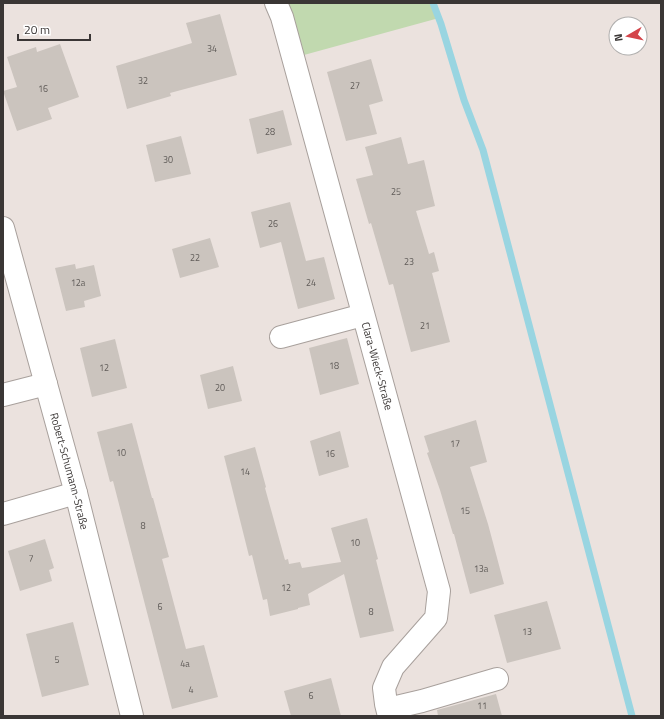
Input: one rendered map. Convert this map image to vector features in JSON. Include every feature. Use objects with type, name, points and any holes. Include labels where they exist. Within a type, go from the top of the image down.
[{"type":"street","name":"Clara-Wieck-Straße","points":[[276,3],[282,16],[439,591],[436,618],[393,667],[384,688],[389,713]]},
{"type":"street","name":"Robert-Schumann-Straße","points":[[3,228],[76,493],[132,716]]},
{"type":"street","points":[[281,337],[363,315]]},
{"type":"street","points":[[3,395],[46,384]]},
{"type":"street","points":[[3,514],[76,493]]},
{"type":"street","points":[[389,713],[422,701],[498,679]]},
{"type":"green space","points":[[276,3],[433,3],[439,18],[293,58]]},
{"type":"building","points":[[220,14],[237,75],[170,93],[171,96],[127,109],[116,66],[192,43],[186,23]]},
{"type":"building","points":[[60,44],[79,97],[48,108],[52,119],[17,131],[3,91],[17,87],[7,57],[36,47],[37,52]]},
{"type":"building","points":[[371,59],[383,101],[369,105],[377,134],[346,141],[327,72]]},
{"type":"building","points":[[283,110],[292,145],[257,154],[249,119]]},
{"type":"building","points":[[181,136],[191,174],[155,182],[146,145]]},
{"type":"building","points":[[401,137],[408,164],[424,160],[435,206],[416,211],[429,254],[434,252],[439,271],[432,273],[450,342],[411,352],[393,284],[389,285],[371,223],[369,224],[356,179],[373,175],[365,147]]},
{"type":"building","points":[[290,202],[306,261],[324,257],[335,299],[298,309],[281,242],[260,248],[251,212]]},
{"type":"building","points":[[210,238],[219,267],[180,278],[172,249]]},
{"type":"building","points":[[75,264],[76,269],[94,265],[101,296],[84,301],[85,307],[66,311],[55,268]]},
{"type":"building","points":[[347,338],[359,384],[320,395],[309,348]]},
{"type":"building","points":[[115,339],[127,388],[92,397],[80,348]]},
{"type":"building","points":[[233,366],[242,401],[208,409],[200,375]]},
{"type":"building","points":[[476,420],[487,462],[470,467],[488,524],[504,584],[470,594],[454,534],[427,453],[429,452],[424,436]]},
{"type":"building","points":[[132,423],[169,557],[162,559],[186,649],[204,645],[218,697],[172,709],[113,481],[110,482],[97,432]]},
{"type":"building","points":[[340,431],[349,467],[319,476],[310,441]]},
{"type":"building","points":[[255,447],[285,560],[288,559],[289,564],[300,562],[302,568],[341,562],[331,528],[367,518],[394,631],[360,638],[344,574],[308,594],[310,605],[270,616],[267,599],[263,600],[252,555],[249,556],[224,456]]},
{"type":"building","points":[[45,539],[54,568],[49,570],[52,581],[20,591],[8,551]]},
{"type":"building","points":[[547,601],[561,649],[507,663],[494,615]]},
{"type":"building","points":[[73,622],[89,685],[42,697],[26,634]]},
{"type":"building","points":[[331,678],[341,716],[291,716],[284,691]]},
{"type":"building","points":[[496,694],[502,716],[438,716],[437,710]]},
{"type":"waterway","points":[[433,3],[441,24],[464,100],[483,150],[632,716]]}]
